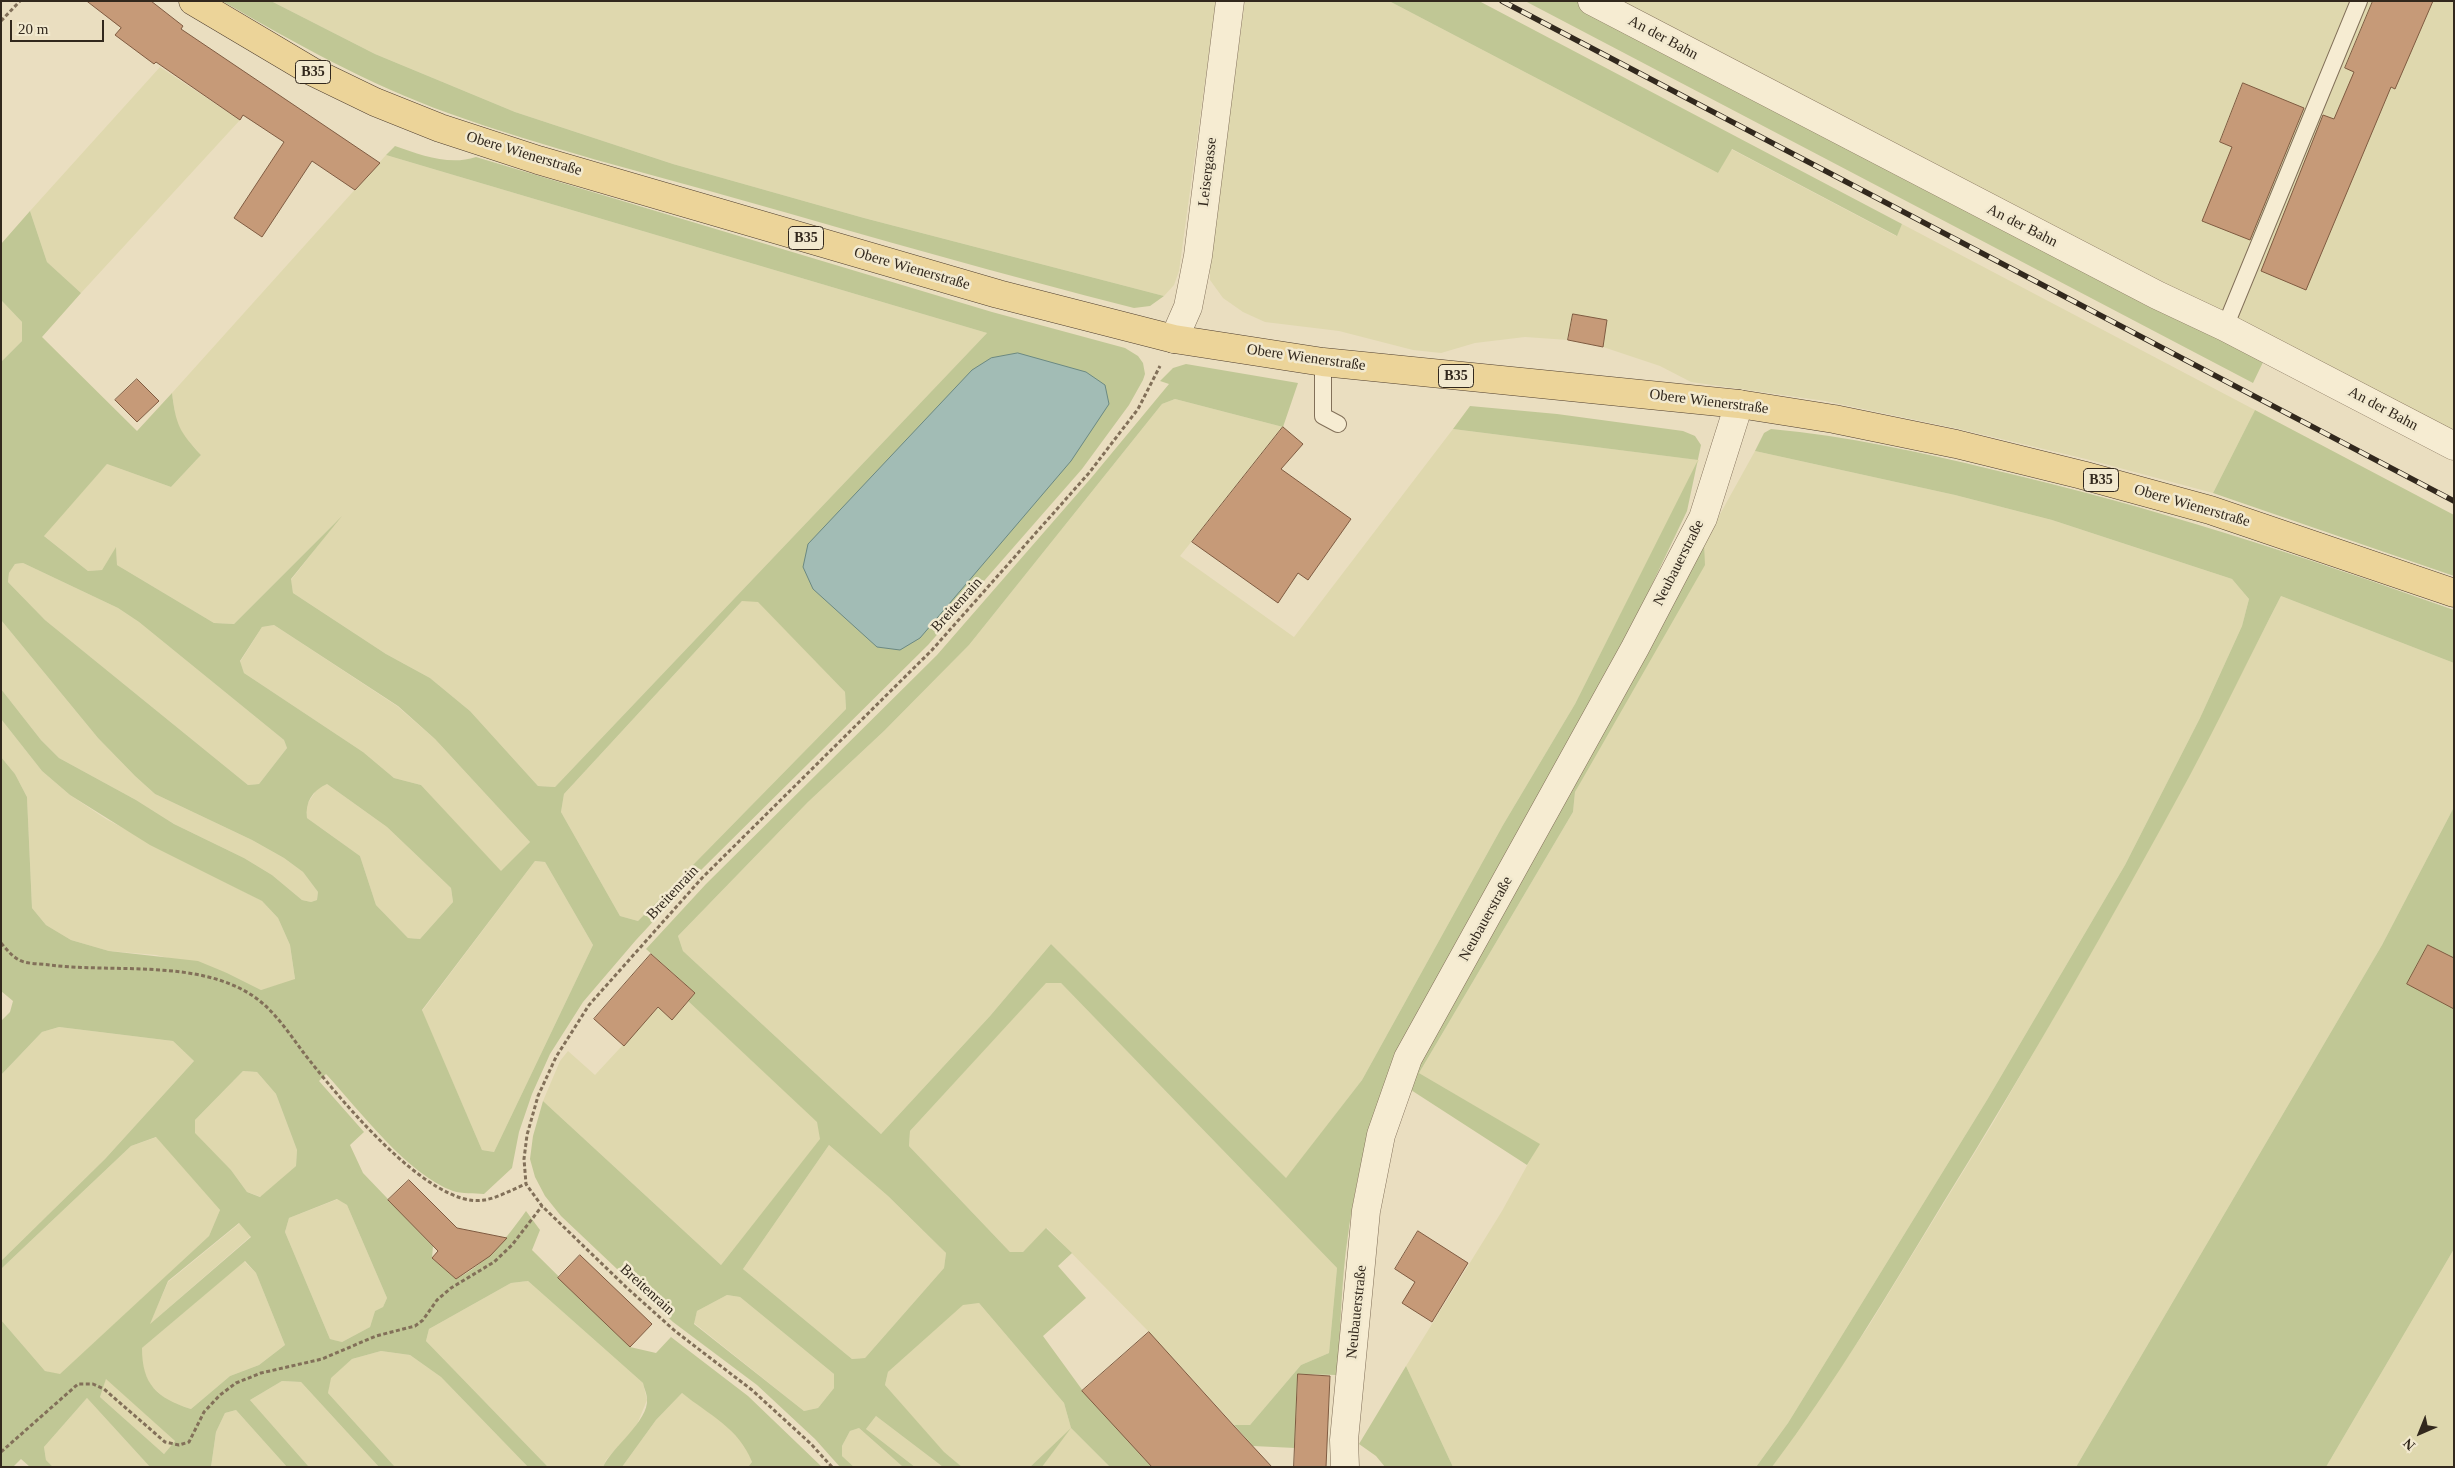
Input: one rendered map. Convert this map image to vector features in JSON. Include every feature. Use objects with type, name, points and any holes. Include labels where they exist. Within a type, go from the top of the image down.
[{"type":"main road","name":"Obere Wienerstraße","points":[[193,1],[311,71],[375,102],[440,128],[548,163],[988,291],[1174,339],[1323,362],[1739,404],[1834,419],[1956,444],[2082,475],[2210,510],[2454,593]]},
{"type":"street","name":"Leisergasse","points":[[1174,339],[1188,307],[1198,256],[1230,1]]},
{"type":"street","name":"An der Bahn","points":[[1592,1],[2140,286],[2225,327],[2454,446]]},
{"type":"street","name":"Neubauerstraße","points":[[1346,1467],[1344,1440],[1366,1211],[1381,1135],[1408,1058],[1635,648],[1703,518],[1739,404]]},
{"type":"lane","points":[[2225,327],[2359,1]]},
{"type":"lane","points":[[1323,362],[1323,416],[1338,424]]},
{"type":"path","points":[[1,21],[20,1]]},
{"type":"path","name":"Breitenrain","points":[[832,1467],[811,1444],[752,1390],[675,1331],[626,1288],[542,1206],[526,1184],[524,1159],[526,1135],[538,1096],[556,1057],[590,1005],[702,878],[932,650],[1089,473],[1138,408],[1174,339]]},
{"type":"path","points":[[1,943],[11,955],[23,962],[79,969],[182,972],[220,980],[253,996],[281,1022],[323,1077],[386,1147],[424,1179],[452,1196],[484,1201],[526,1184]]},
{"type":"path","points":[[1,1452],[78,1384],[93,1384],[104,1389],[165,1442],[179,1445],[189,1442],[204,1412],[220,1395],[236,1383],[261,1373],[322,1358],[376,1336],[415,1326],[423,1320],[437,1300],[451,1288],[494,1262],[512,1244],[542,1206]]},
{"type":"shaded area","points":[[271,1],[1216,1],[1179,271],[1174,285],[1164,296],[864,218],[673,164],[515,112],[375,54]]},
{"type":"shaded area","points":[[1245,1],[1389,1],[1718,173],[1731,149],[1896,236],[1902,224],[2255,410],[2213,493],[2086,459],[1959,429],[1825,401],[1691,382],[1660,366],[1603,347],[1568,340],[1525,337],[1475,343],[1441,353],[1413,350],[1339,331],[1265,322],[1243,312],[1223,298],[1210,280],[1210,257]]},
{"type":"shaded area","points":[[1607,1],[2454,1],[2454,435]]},
{"type":"shaded area","points":[[160,67],[240,120],[81,293],[47,262],[30,211]]},
{"type":"shaded area","points":[[386,155],[987,333],[555,787],[538,786],[470,711],[430,678],[386,654],[293,593],[291,580],[337,521],[234,624],[214,623],[117,565],[116,548],[102,570],[88,571],[43,535],[107,464],[171,487],[201,455],[184,436],[176,421],[172,393]]},
{"type":"shaded area","points":[[1,300],[22,322],[22,341],[1,362]]},
{"type":"shaded area","points":[[1175,399],[1283,427],[1180,556],[1294,637],[1453,429],[1699,460],[1575,704],[1503,825],[1362,1080],[1286,1179],[1051,944],[990,1016],[881,1134],[683,951],[678,936],[808,802],[884,731],[969,645],[1162,404]]},
{"type":"shaded area","points":[[1755,451],[1955,495],[2052,520],[2232,579],[2249,599],[2242,626],[2200,718],[2125,865],[1987,1100],[1788,1423],[1756,1467],[1453,1467],[1406,1366],[1502,1211],[1539,1144],[1419,1073],[1573,812],[1575,792],[1704,543]]},
{"type":"shaded area","points":[[23,563],[118,608],[139,622],[284,740],[287,748],[259,784],[248,785],[45,620],[8,582],[9,573],[15,564]]},
{"type":"shaded area","points":[[2281,596],[2454,663],[2454,807],[2382,945],[2076,1467],[1772,1467],[1868,1327],[1993,1123],[2103,932],[2189,776]]},
{"type":"shaded area","points":[[742,601],[758,601],[845,692],[846,709],[638,921],[620,916],[561,812],[564,794]]},
{"type":"shaded area","points":[[1,620],[98,738],[155,794],[252,840],[284,858],[303,872],[318,892],[317,900],[311,902],[302,900],[272,875],[244,858],[174,824],[136,800],[59,758],[41,740],[1,689]]},
{"type":"shaded area","points":[[274,625],[397,706],[435,739],[530,842],[501,872],[421,785],[394,778],[363,752],[244,673],[240,662],[262,627]]},
{"type":"shaded area","points":[[1,719],[42,771],[70,795],[106,819],[262,901],[278,918],[290,945],[295,980],[261,990],[227,973],[156,955],[109,951],[71,940],[46,925],[32,908],[27,797],[15,774],[1,757]]},
{"type":"shaded area","points":[[327,784],[387,827],[451,888],[453,902],[420,939],[408,938],[376,905],[360,856],[307,818],[306,806],[317,789]]},
{"type":"shaded area","points":[[535,861],[545,862],[593,945],[494,1152],[482,1150],[422,1011]]},
{"type":"shaded area","points":[[1046,982],[1061,983],[1337,1268],[1329,1353],[1301,1365],[1250,1425],[1234,1425],[1149,1332],[1047,1228],[1023,1252],[1010,1252],[909,1146],[910,1131]]},
{"type":"shaded area","points":[[688,1001],[817,1121],[821,1139],[721,1265],[543,1101],[560,1061],[568,1051],[595,1075],[658,1007],[672,1019]]},
{"type":"shaded area","points":[[59,1027],[173,1041],[194,1061],[105,1159],[1,1261],[1,1075],[42,1032]]},
{"type":"shaded area","points":[[243,1071],[257,1072],[276,1094],[297,1150],[296,1166],[261,1197],[247,1192],[231,1170],[194,1133],[195,1120]]},
{"type":"shaded area","points":[[157,1137],[220,1210],[209,1236],[60,1375],[45,1371],[1,1320],[1,1269],[131,1146]]},
{"type":"shaded area","points":[[829,1145],[888,1196],[946,1253],[944,1268],[865,1358],[852,1359],[743,1269]]},
{"type":"shaded area","points":[[338,1199],[347,1205],[387,1298],[383,1307],[375,1311],[370,1327],[342,1342],[330,1339],[285,1232],[289,1218]]},
{"type":"shaded area","points":[[240,1223],[251,1236],[149,1325],[168,1282]]},
{"type":"shaded area","points":[[2454,1249],[2454,1467],[2326,1467]]},
{"type":"shaded area","points":[[244,1261],[256,1273],[285,1345],[259,1365],[230,1376],[191,1409],[169,1402],[150,1385],[142,1366],[142,1348]]},
{"type":"shaded area","points":[[528,1281],[643,1383],[647,1400],[636,1427],[606,1460],[603,1467],[548,1467],[426,1341],[429,1329],[511,1283]]},
{"type":"shaded area","points":[[727,1295],[740,1297],[834,1374],[834,1388],[818,1408],[804,1411],[694,1323],[697,1311]]},
{"type":"shaded area","points":[[979,1303],[1064,1403],[1071,1428],[1110,1467],[1042,1467],[1068,1431],[1030,1467],[962,1467],[944,1453],[885,1385],[888,1372],[963,1304]]},
{"type":"shaded area","points":[[381,1351],[410,1355],[441,1377],[528,1467],[395,1467],[328,1393],[330,1378],[352,1359]]},
{"type":"shaded area","points":[[106,1378],[175,1441],[164,1454],[100,1397]]},
{"type":"shaded area","points":[[282,1381],[301,1382],[379,1467],[309,1467],[250,1400]]},
{"type":"shaded area","points":[[682,1393],[728,1426],[746,1446],[752,1462],[748,1467],[622,1467],[656,1420]]},
{"type":"shaded area","points":[[87,1398],[150,1467],[53,1467],[46,1460],[44,1447]]},
{"type":"shaded area","points":[[236,1410],[287,1467],[211,1467],[216,1432],[225,1413]]},
{"type":"shaded area","points":[[876,1416],[943,1467],[915,1467],[866,1429]]},
{"type":"shaded area","points":[[859,1428],[903,1467],[854,1467],[842,1456],[842,1446],[850,1431]]},
{"type":"green space","points":[[222,1],[271,1],[375,54],[515,112],[673,164],[864,218],[1164,296],[1150,306],[1134,308],[1037,283],[521,138],[418,102],[389,89],[304,47]]},
{"type":"green space","points":[[1389,1],[1479,1],[1902,224],[1897,236],[1732,149],[1718,173]]},
{"type":"green space","points":[[1525,1],[1581,1],[2266,356],[2253,383]]},
{"type":"green space","points":[[395,146],[425,156],[445,160],[476,157],[992,312],[1125,348],[1138,356],[1143,363],[1145,374],[1143,380],[1129,405],[1082,469],[928,645],[697,874],[636,940],[583,1002],[550,1054],[532,1094],[519,1132],[512,1168],[484,1194],[457,1192],[436,1183],[419,1171],[385,1140],[326,1074],[319,1081],[364,1132],[350,1145],[363,1173],[433,1246],[432,1258],[456,1279],[477,1266],[495,1250],[526,1211],[540,1230],[532,1250],[630,1347],[656,1353],[671,1337],[748,1396],[822,1467],[748,1467],[752,1462],[746,1450],[731,1431],[682,1393],[656,1420],[622,1467],[603,1467],[642,1416],[647,1399],[643,1383],[528,1281],[511,1283],[429,1329],[426,1341],[548,1467],[528,1467],[441,1377],[410,1355],[381,1351],[352,1359],[331,1378],[328,1393],[395,1467],[379,1467],[301,1382],[282,1381],[250,1400],[309,1467],[287,1467],[236,1410],[225,1413],[216,1432],[211,1467],[150,1467],[87,1398],[44,1447],[46,1460],[53,1467],[30,1467],[21,1459],[13,1467],[1,1467],[1,1320],[45,1371],[60,1374],[209,1236],[220,1210],[156,1137],[131,1146],[1,1269],[1,1261],[105,1159],[194,1061],[173,1041],[59,1027],[42,1032],[1,1075],[1,1021],[10,1012],[13,1001],[1,991],[1,757],[15,774],[27,797],[32,908],[46,925],[71,940],[109,951],[198,961],[261,990],[295,979],[290,945],[278,918],[262,901],[150,845],[70,795],[42,771],[1,719],[1,689],[41,740],[59,758],[136,800],[174,824],[244,858],[272,875],[302,900],[311,902],[317,900],[318,892],[303,872],[284,858],[252,840],[155,794],[98,738],[1,620],[1,362],[22,341],[22,322],[1,300],[1,244],[30,211],[47,262],[81,293],[42,337],[137,431],[172,393],[175,413],[180,427],[201,455],[171,487],[107,464],[44,536],[88,571],[102,570],[116,547],[117,565],[214,623],[234,624],[342,516],[291,579],[293,593],[386,654],[430,678],[470,711],[538,786],[555,787],[987,333],[386,155]],"holes":[[[23,563],[118,608],[139,622],[284,740],[287,748],[259,784],[248,785],[45,620],[8,582],[9,573],[15,564]],[[742,601],[758,602],[845,692],[846,709],[638,921],[620,916],[561,812],[564,794]],[[274,625],[398,706],[435,739],[530,842],[501,871],[421,785],[394,778],[363,752],[244,673],[240,661],[262,627]],[[327,784],[387,827],[451,888],[453,902],[420,939],[408,938],[376,905],[360,856],[307,818],[308,802],[314,794]],[[535,861],[545,862],[593,945],[494,1152],[482,1150],[422,1010]],[[243,1071],[257,1072],[276,1094],[297,1150],[296,1166],[260,1197],[247,1192],[231,1170],[195,1133],[195,1120]],[[337,1199],[347,1205],[387,1298],[383,1307],[375,1311],[370,1327],[342,1342],[330,1339],[285,1232],[289,1218]],[[239,1223],[251,1237],[150,1324],[168,1281]],[[245,1261],[256,1273],[285,1345],[259,1365],[230,1376],[191,1409],[161,1395],[149,1381],[145,1372],[142,1348]],[[106,1379],[175,1441],[164,1454],[100,1397]]]},
{"type":"green space","points":[[1186,364],[1298,383],[1283,427],[1175,399],[1162,404],[969,645],[884,731],[808,802],[678,936],[683,951],[881,1134],[990,1016],[1051,944],[1286,1178],[1362,1080],[1503,825],[1575,704],[1698,461],[1687,511],[1624,643],[1407,1031],[1396,1056],[1370,1131],[1352,1209],[1344,1270],[1337,1375],[1298,1374],[1295,1448],[1253,1446],[1234,1425],[1250,1425],[1301,1365],[1329,1353],[1337,1268],[1061,983],[1046,983],[910,1131],[909,1146],[1010,1252],[1023,1252],[1046,1228],[1072,1253],[1058,1266],[1086,1298],[1043,1336],[1083,1391],[1152,1467],[1110,1467],[1071,1428],[1064,1403],[979,1303],[963,1305],[888,1372],[885,1385],[944,1452],[962,1467],[943,1467],[876,1416],[866,1429],[915,1467],[903,1467],[859,1428],[850,1431],[842,1446],[842,1456],[854,1467],[840,1467],[815,1439],[757,1385],[673,1322],[561,1216],[545,1196],[535,1177],[530,1159],[533,1136],[543,1101],[721,1265],[820,1139],[817,1122],[688,1001],[695,993],[646,949],[706,884],[937,655],[1092,477],[1169,384],[1160,381],[1173,368]],"holes":[[[829,1145],[888,1196],[946,1253],[944,1268],[865,1358],[852,1359],[743,1269]],[[727,1295],[740,1297],[834,1374],[834,1388],[818,1408],[804,1411],[694,1324],[697,1311]]]},
{"type":"green space","points":[[1470,406],[1557,414],[1683,431],[1695,436],[1701,445],[1698,460],[1453,429]]},
{"type":"green space","points":[[2255,410],[2454,515],[2454,576],[2213,493]]},
{"type":"green space","points":[[1771,429],[1883,445],[2053,484],[2226,533],[2340,570],[2454,610],[2454,663],[2281,596],[2160,831],[2007,1098],[1882,1303],[1818,1403],[1772,1467],[1756,1467],[1788,1423],[1987,1100],[2125,865],[2200,718],[2242,626],[2249,599],[2232,579],[2052,520],[1955,495],[1755,451],[1764,433]]},
{"type":"green space","points":[[1704,543],[1705,565],[1575,792],[1573,812],[1419,1073],[1540,1144],[1527,1165],[1411,1090],[1419,1062]]},
{"type":"green space","points":[[2454,807],[2454,1249],[2326,1467],[2076,1467],[2382,945]]},
{"type":"green space","points":[[1406,1366],[1453,1467],[1385,1467],[1376,1456],[1359,1444]]},
{"type":"green space","points":[[1071,1428],[1042,1467],[1030,1467]]},
{"type":"water","points":[[1018,353],[1086,372],[1105,385],[1109,404],[1071,461],[920,638],[900,650],[877,647],[813,589],[803,567],[808,544],[972,370],[991,358]]},
{"type":"building","points":[[87,1],[151,1],[183,26],[181,29],[380,163],[355,190],[312,161],[262,237],[234,218],[284,142],[243,115],[240,120],[156,62],[154,64],[115,35],[121,28]]},
{"type":"building","points":[[2373,1],[2433,1],[2395,89],[2391,87],[2306,290],[2261,271],[2323,115],[2334,119],[2354,72],[2345,68]]},
{"type":"building","points":[[2243,83],[2304,108],[2250,240],[2202,221],[2232,147],[2220,142]]},
{"type":"building","points":[[1573,314],[1607,320],[1603,347],[1568,340]]},
{"type":"building","points":[[137,379],[159,401],[137,422],[115,400]]},
{"type":"building","points":[[1283,427],[1303,444],[1281,469],[1351,519],[1308,580],[1298,573],[1278,603],[1192,542]]},
{"type":"building","points":[[2428,945],[2454,958],[2454,1009],[2407,984]]},
{"type":"building","points":[[651,954],[695,993],[672,1020],[658,1007],[624,1046],[594,1019]]},
{"type":"building","points":[[409,1180],[457,1228],[507,1238],[490,1256],[456,1279],[432,1258],[438,1251],[388,1200]]},
{"type":"building","points":[[1418,1231],[1468,1263],[1432,1322],[1402,1303],[1415,1282],[1395,1269]]},
{"type":"building","points":[[580,1255],[652,1324],[630,1347],[558,1278]]},
{"type":"building","points":[[1149,1332],[1272,1467],[1152,1467],[1082,1391]]},
{"type":"building","points":[[1298,1374],[1330,1376],[1326,1467],[1294,1467]]},
{"type":"railway","points":[[1502,1],[2454,501]]}]
